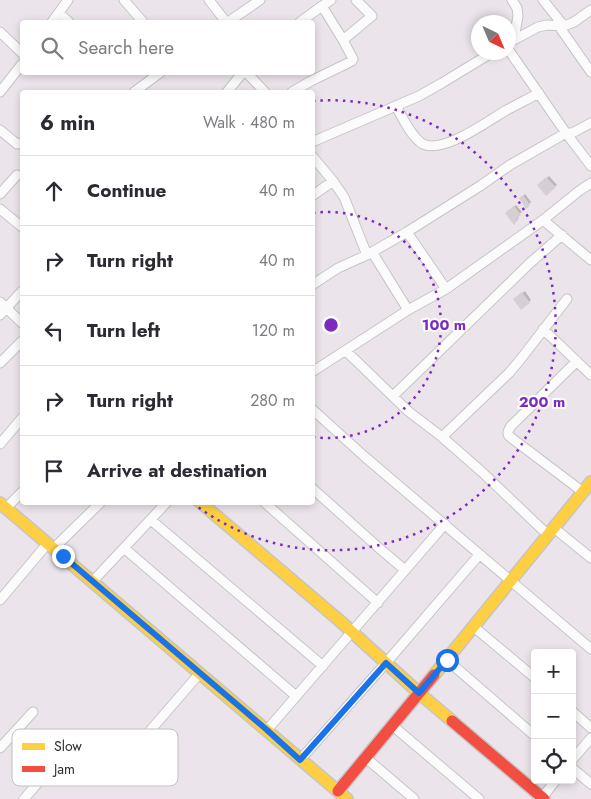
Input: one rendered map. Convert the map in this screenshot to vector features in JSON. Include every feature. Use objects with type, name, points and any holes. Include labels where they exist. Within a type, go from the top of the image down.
[{"type":"street","points":[[54,20],[68,0]]},
{"type":"street","points":[[124,0],[141,20]]},
{"type":"street","points":[[209,0],[231,20]]},
{"type":"street","points":[[233,20],[260,0]]},
{"type":"street","points":[[303,20],[332,0]]},
{"type":"street","points":[[343,40],[372,16],[356,0]]},
{"type":"street","points":[[512,0],[517,8],[518,16],[516,23]]},
{"type":"street","points":[[543,0],[591,72]]},
{"type":"street","points":[[295,90],[352,61],[343,40],[322,6]]},
{"type":"street","points":[[516,38],[538,27],[574,22],[591,10]]},
{"type":"street","points":[[59,13],[67,20]]},
{"type":"street","points":[[0,32],[20,51]]},
{"type":"street","points":[[315,141],[435,87],[480,60]]},
{"type":"street","points":[[516,60],[591,166]]},
{"type":"street","points":[[0,92],[20,67]]},
{"type":"street","points":[[137,90],[157,75]]},
{"type":"street","points":[[229,90],[242,75]]},
{"type":"street","points":[[248,75],[263,90]]},
{"type":"street","points":[[396,106],[412,132],[422,143],[429,146],[455,140],[539,93]]},
{"type":"street","points":[[315,283],[338,268],[370,253],[460,200],[510,165],[566,133],[572,133],[591,123]]},
{"type":"street","points":[[0,130],[17,144],[20,143]]},
{"type":"street","points":[[315,160],[344,197],[370,253],[408,310]]},
{"type":"street","points":[[0,194],[17,174]]},
{"type":"street","points":[[315,194],[333,181]]},
{"type":"street","points":[[315,370],[408,310],[446,289],[543,220],[591,183]]},
{"type":"street","points":[[0,209],[20,225]]},
{"type":"street","points":[[543,220],[591,260]]},
{"type":"street","points":[[407,232],[446,289]]},
{"type":"street","points":[[393,396],[530,263],[562,235]]},
{"type":"street","points":[[20,294],[2,308],[20,322]]},
{"type":"street","points":[[442,437],[520,360],[567,299]]},
{"type":"street","points":[[543,328],[591,375]]},
{"type":"street","points":[[0,363],[20,342]]},
{"type":"street","points":[[346,351],[408,411],[442,437],[551,531],[591,558]]},
{"type":"street","points":[[577,361],[511,426],[508,434],[583,492]]},
{"type":"street","points":[[315,412],[365,457],[591,649]]},
{"type":"street","points":[[0,444],[20,420]]},
{"type":"street","points":[[338,791],[591,482]]},
{"type":"street","points":[[315,491],[405,570]]},
{"type":"street","points":[[20,493],[3,506],[347,799]]},
{"type":"street","points":[[0,600],[51,546],[97,505]]},
{"type":"street","points":[[92,581],[164,505]]},
{"type":"street","points":[[204,505],[543,799],[553,784]]},
{"type":"street","points":[[267,505],[378,603]]},
{"type":"street","points":[[150,520],[322,666]]},
{"type":"street","points":[[267,730],[445,524]]},
{"type":"street","points":[[124,548],[296,696]]},
{"type":"street","points":[[300,760],[479,555]]},
{"type":"street","points":[[474,627],[531,675]]},
{"type":"street","points":[[447,660],[531,733]]},
{"type":"street","points":[[152,729],[200,673]]},
{"type":"street","points":[[17,729],[33,712]]},
{"type":"street","points":[[576,715],[591,728]]},
{"type":"street","points":[[393,726],[479,799]]},
{"type":"street","points":[[0,748],[12,735]]},
{"type":"street","points":[[576,755],[591,738]]},
{"type":"street","points":[[366,758],[414,799]]},
{"type":"street","points":[[576,771],[591,784]]},
{"type":"street","points":[[24,799],[35,786]]},
{"type":"building","points":[[546,177],[556,187],[546,196],[537,185]]},
{"type":"building","points":[[523,195],[530,205],[526,209],[519,198]]},
{"type":"building","points":[[514,206],[521,215],[516,219],[519,219],[514,225],[505,213]]},
{"type":"building","points":[[522,292],[530,303],[521,310],[513,299]]},
{"type":"traffic: slow","points":[[434,675],[591,482]]},
{"type":"traffic: slow","points":[[0,503],[347,799]]},
{"type":"traffic: slow","points":[[204,505],[340,621],[452,721]]},
{"type":"traffic: jam","points":[[338,791],[434,675]]},
{"type":"traffic: jam","points":[[452,721],[544,799]]},
{"type":"route","points":[[63,556],[300,760],[386,663],[419,693],[447,660]]}]
